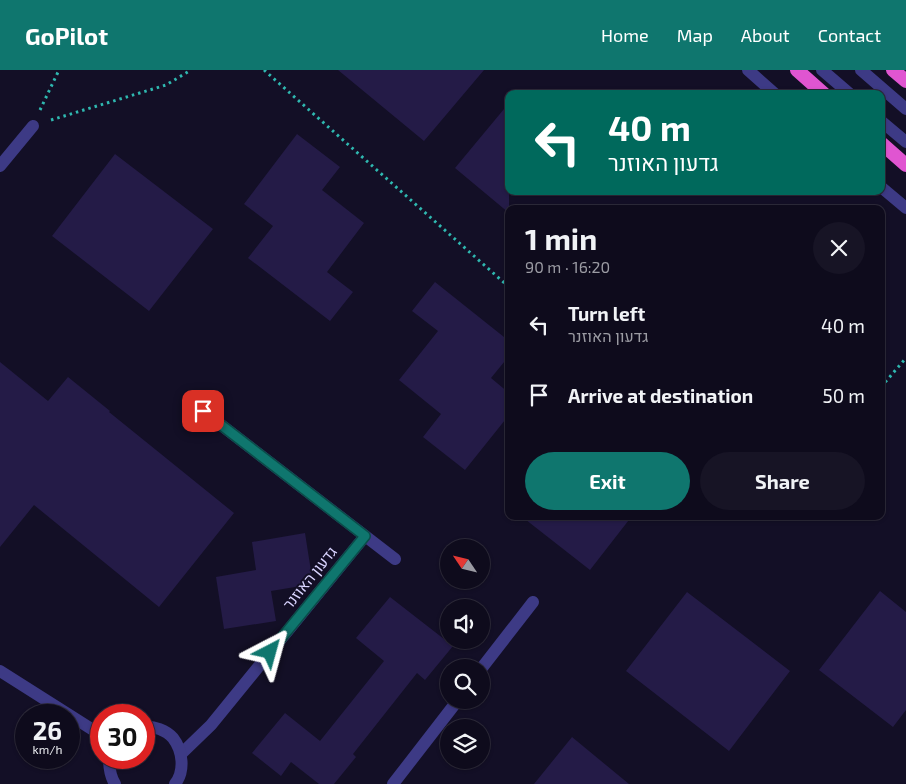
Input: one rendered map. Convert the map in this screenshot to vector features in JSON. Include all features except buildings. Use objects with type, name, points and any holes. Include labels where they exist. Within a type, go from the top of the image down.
[{"type":"highway","points":[[797,70],[820,90]]},
{"type":"highway","points":[[893,70],[906,81]]},
{"type":"highway","points":[[885,147],[906,165]]},
{"type":"street","points":[[748,70],[770,90]]},
{"type":"street","points":[[822,70],[845,90]]},
{"type":"street","points":[[861,70],[884,90]]},
{"type":"street","points":[[885,91],[906,109]]},
{"type":"street","points":[[885,124],[906,142]]},
{"type":"street","points":[[0,166],[33,126]]},
{"type":"street","points":[[885,190],[906,208]]},
{"type":"street","points":[[203,411],[395,559]]},
{"type":"street","name":"גדעון האוזנר","points":[[181,754],[212,725],[365,536]]},
{"type":"street","points":[[489,659],[533,602]]},
{"type":"street","points":[[0,671],[90,728]]},
{"type":"street","points":[[394,784],[451,709]]},
{"type":"street","points":[[155,727],[163,730],[173,738],[181,754],[181,782]]},
{"type":"street","points":[[109,769],[114,784]]},
{"type":"path","points":[[33,126],[59,70]]},
{"type":"path","points":[[33,126],[166,85],[191,70]]},
{"type":"path","points":[[264,70],[505,283]]},
{"type":"path","points":[[885,382],[906,358]]},
{"type":"route","points":[[203,411],[365,536],[270,652]]}]
